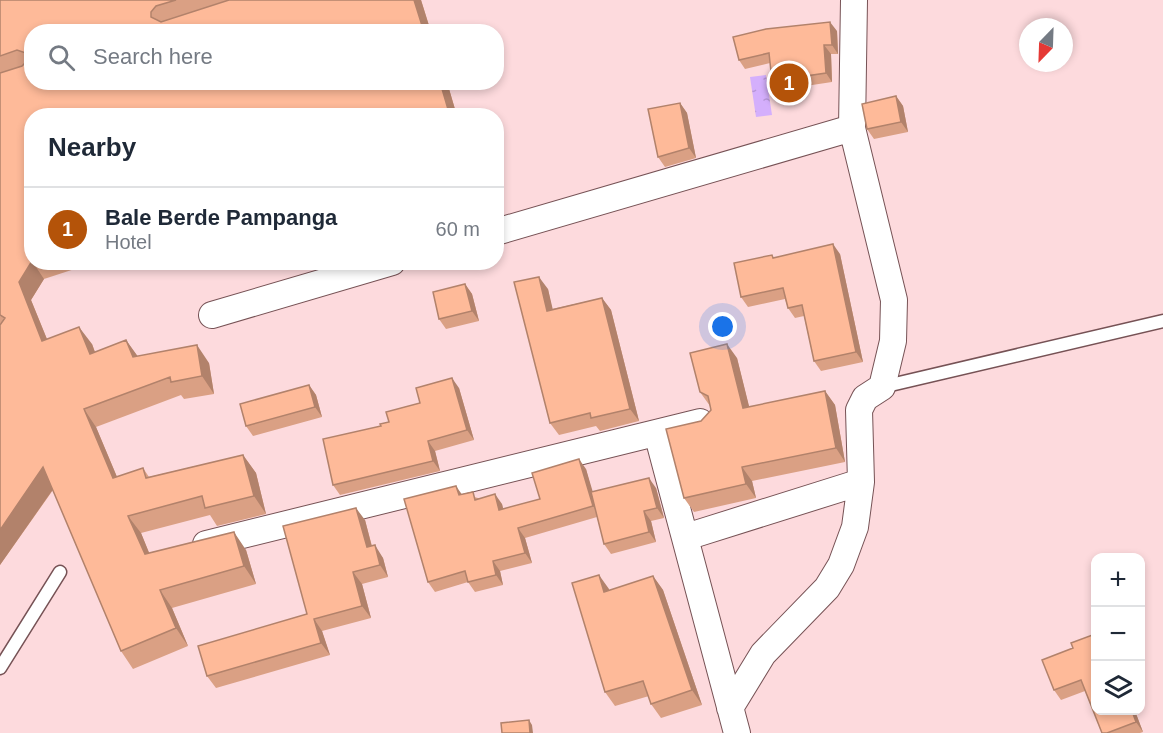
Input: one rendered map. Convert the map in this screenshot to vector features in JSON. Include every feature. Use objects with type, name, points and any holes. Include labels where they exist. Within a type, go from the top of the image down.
[{"type":"street","points":[[730,708],[763,654],[826,588],[841,565],[855,527],[861,482],[860,410],[865,398],[882,387],[892,341],[894,300],[852,129],[854,0]]},
{"type":"street","points":[[504,230],[852,129]]},
{"type":"street","points":[[212,315],[365,270]]},
{"type":"street","points":[[206,544],[706,420]]},
{"type":"street","points":[[657,433],[737,733]]},
{"type":"street","points":[[686,537],[861,482]]},
{"type":"lane","points":[[882,387],[1163,321]]},
{"type":"lane","points":[[0,668],[60,572]]},
{"type":"water","points":[[766,75],[772,115],[756,117],[750,77]]},
{"type":"building","points":[[0,0],[176,0],[156,6],[151,12],[151,17],[161,22],[229,0],[414,0],[422,24],[24,24],[24,52],[17,50],[0,56]]},
{"type":"building","points":[[830,22],[832,45],[824,45],[826,73],[772,81],[769,53],[739,60],[733,37],[766,29]]},
{"type":"building","points":[[24,64],[24,90],[442,90],[448,108],[24,108],[24,270],[26,270],[19,282],[42,341],[79,327],[90,354],[126,340],[133,357],[197,345],[202,376],[171,382],[170,377],[84,409],[113,478],[143,468],[146,478],[243,455],[254,496],[205,508],[202,496],[128,516],[145,554],[234,532],[244,566],[160,590],[176,628],[121,651],[43,467],[0,530],[0,325],[5,318],[0,315],[0,73]]},
{"type":"building","points":[[896,96],[901,122],[867,129],[862,104]]},
{"type":"building","points":[[680,103],[689,148],[658,157],[648,109]]},
{"type":"building","points":[[833,244],[856,352],[814,361],[802,305],[788,308],[783,288],[741,297],[734,263],[772,255],[773,258]]},
{"type":"building","points":[[539,277],[547,311],[602,298],[630,409],[591,418],[590,413],[550,423],[514,282]]},
{"type":"building","points":[[465,284],[472,311],[439,319],[433,292]]},
{"type":"building","points":[[727,344],[743,408],[825,391],[836,448],[742,467],[746,484],[684,498],[666,429],[701,421],[711,410],[708,396],[700,392],[690,353]]},
{"type":"building","points":[[452,378],[467,430],[428,441],[433,461],[333,485],[323,439],[381,426],[380,424],[389,422],[386,412],[420,403],[416,388]]},
{"type":"building","points":[[309,385],[315,407],[246,426],[240,404]]},
{"type":"building","points":[[579,459],[593,506],[518,528],[525,553],[493,561],[496,575],[468,582],[465,571],[428,582],[404,499],[456,486],[459,495],[473,492],[475,500],[495,494],[499,510],[540,499],[532,473]]},
{"type":"building","points":[[649,478],[657,508],[644,511],[649,532],[604,544],[591,492]]},
{"type":"building","points":[[356,508],[367,547],[375,545],[380,565],[353,572],[362,606],[314,619],[321,643],[207,676],[198,646],[307,614],[283,526]]},
{"type":"building","points":[[599,575],[604,592],[653,576],[692,690],[651,704],[643,681],[605,692],[572,583]]},
{"type":"building","points":[[1091,636],[1091,705],[1081,680],[1054,690],[1042,660],[1073,648],[1071,643]]},
{"type":"building","points":[[1095,715],[1133,715],[1136,722],[1102,733]]},
{"type":"building","points":[[529,720],[530,733],[502,733],[501,723]]},
{"type":"place","name":"Bale Berde Pampanga","points":[[789,83]]}]
